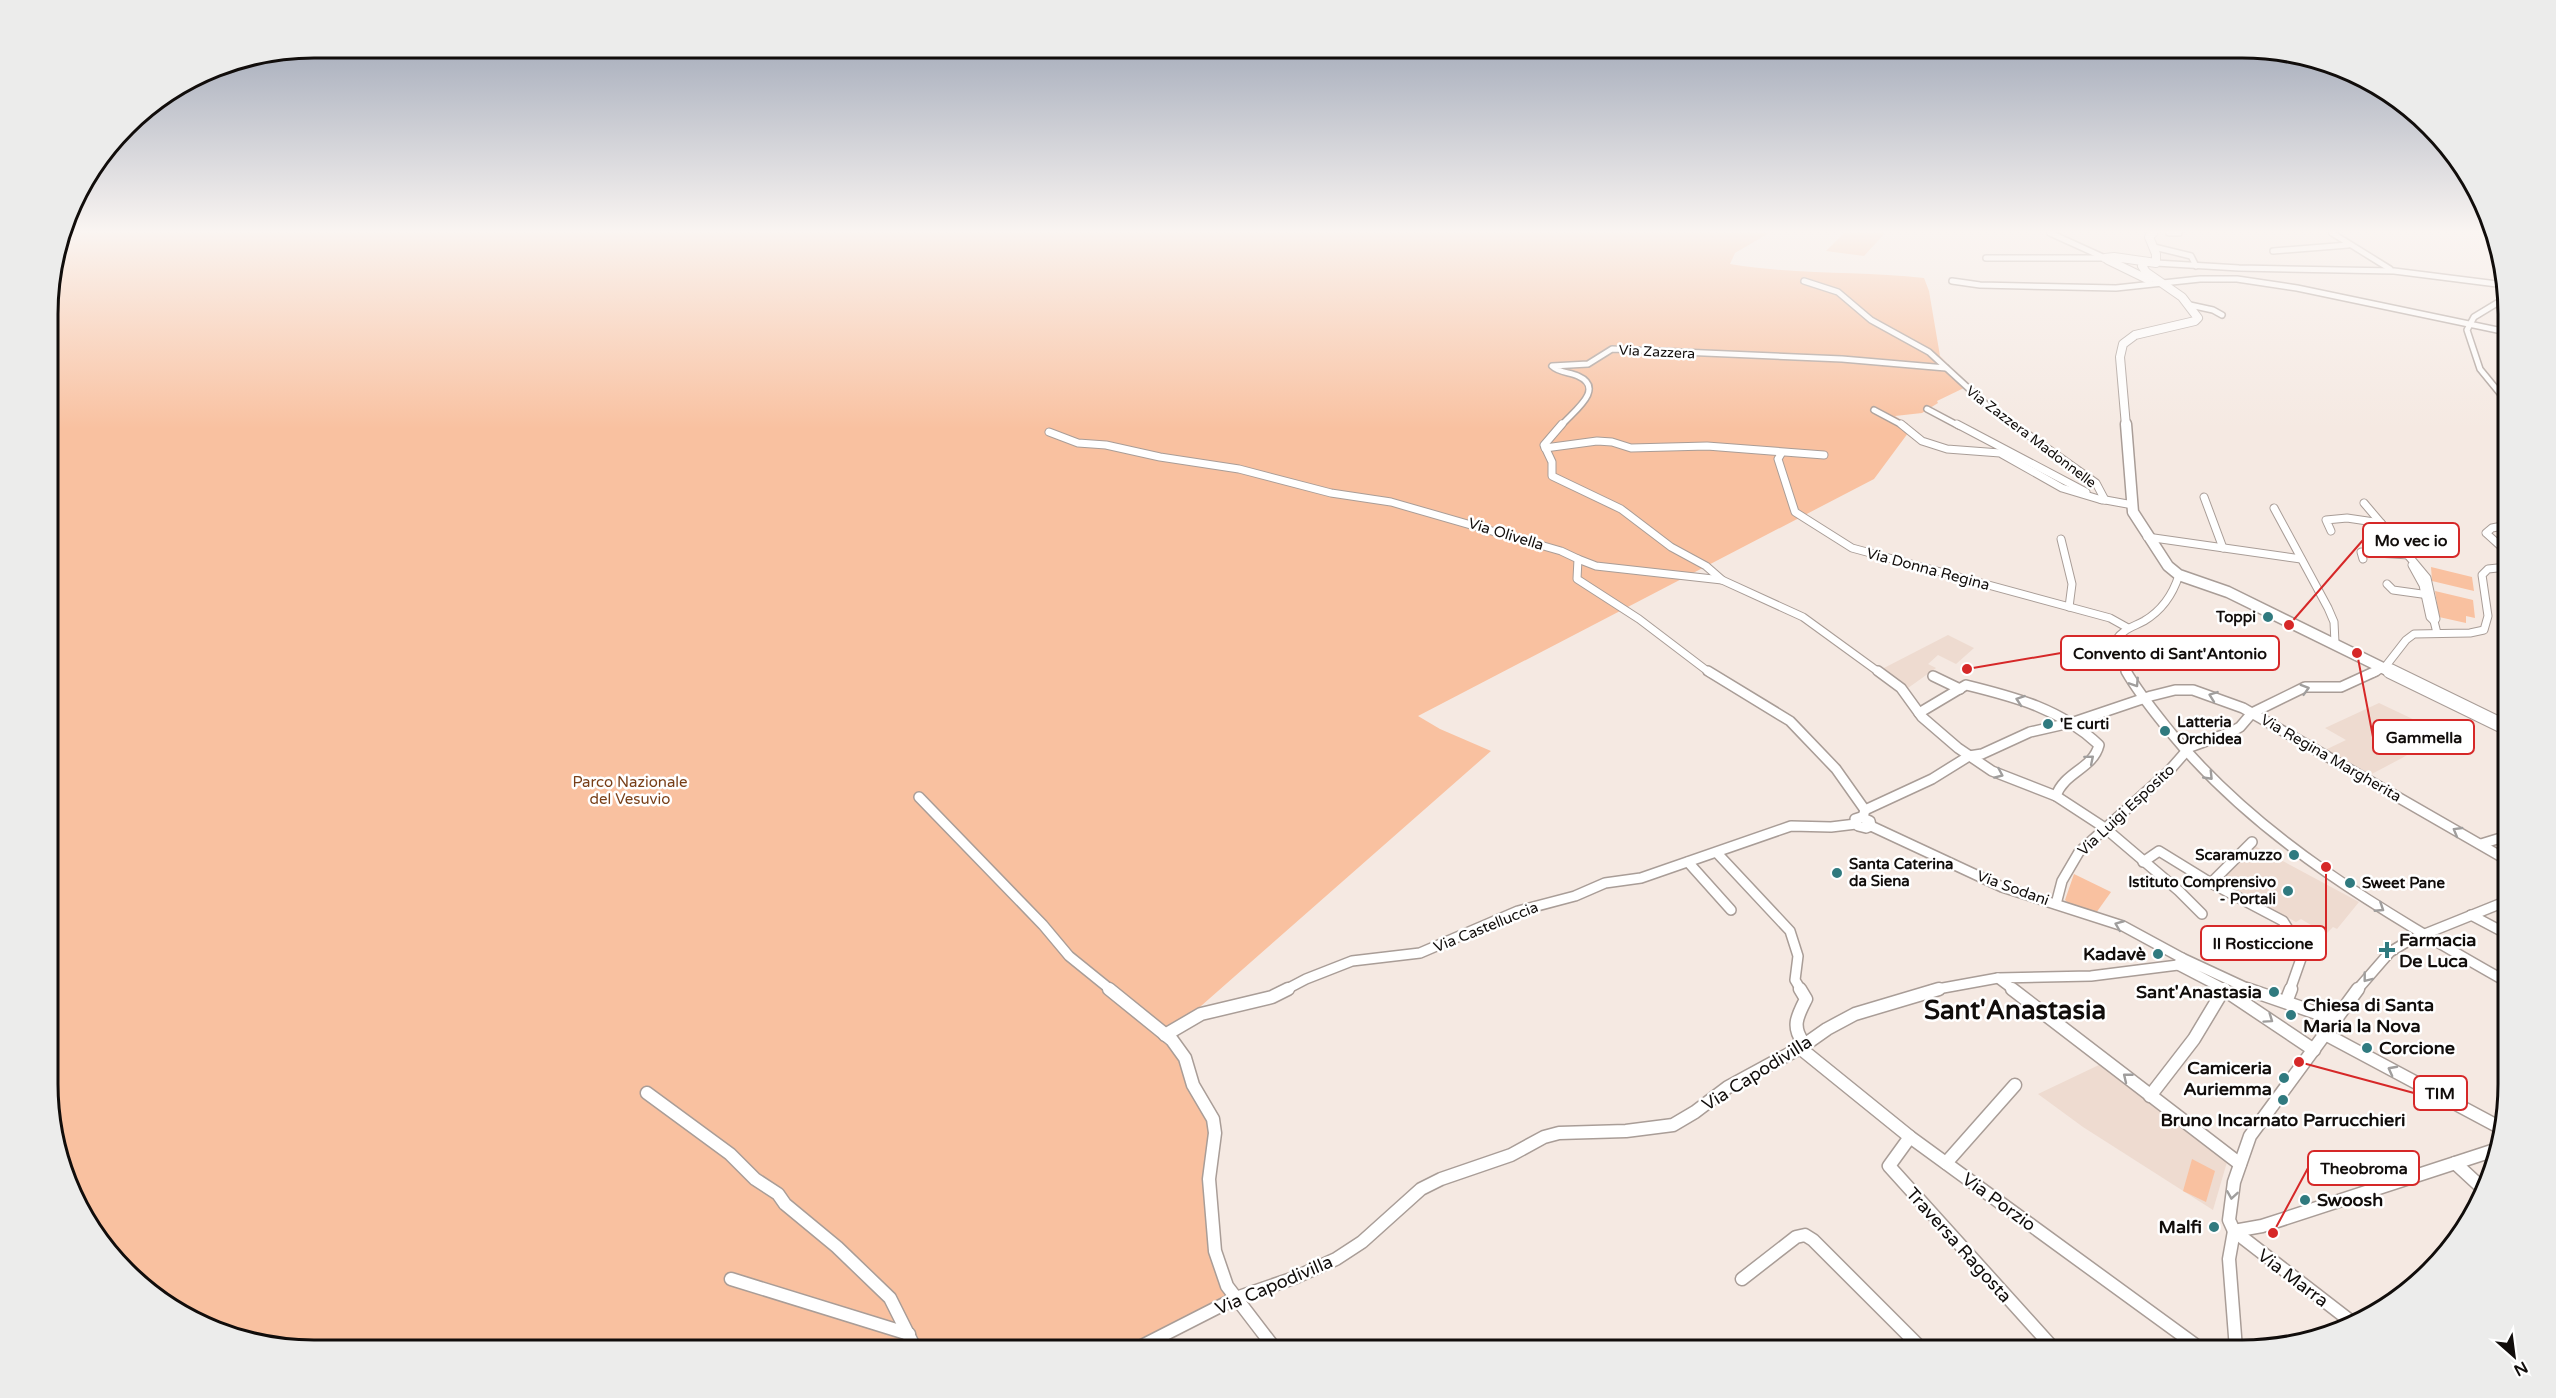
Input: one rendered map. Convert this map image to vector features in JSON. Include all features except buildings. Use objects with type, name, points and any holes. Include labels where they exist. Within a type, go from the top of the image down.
[{"type":"street","name":"Via Zazzera Madonnelle","points":[[1845,298],[1871,320],[1919,345],[1990,408],[2096,483],[2104,500]]},
{"type":"street","points":[[2180,298],[2190,305],[2197,315],[2196,321],[2140,333],[2123,344],[2120,357],[2136,521],[2158,555],[2179,575],[2228,592],[2498,724]]},
{"type":"street","points":[[2345,298],[2498,330]]},
{"type":"street","points":[[2497,302],[2484,309],[2469,324],[2467,330],[2476,365],[2486,382],[2498,393]]},
{"type":"street","points":[[2190,305],[2213,310],[2222,315]]},
{"type":"street","name":"Via Zazzera","points":[[1545,448],[1544,445],[1549,437],[1586,401],[1590,394],[1590,386],[1584,380],[1552,366],[1592,364],[1603,359],[1612,349],[1842,359],[1946,368]]},
{"type":"street","points":[[1927,409],[2104,500]]},
{"type":"street","points":[[1874,410],[1908,428],[1922,441],[1947,449],[2000,453],[2062,488],[2104,500],[2133,505]]},
{"type":"street","name":"Via Olivella","points":[[1049,432],[1078,443],[1106,445],[1160,457],[1271,475],[1331,493],[1415,508],[1561,551],[1596,566],[1722,580],[1803,617],[1901,688],[1919,713],[1969,756],[1992,771],[2056,796],[2105,828],[2179,891],[2202,914]]},
{"type":"street","points":[[1545,448],[1597,441],[1612,442],[1631,448],[1681,449],[1707,446],[1781,454],[1824,455]]},
{"type":"street","points":[[1545,448],[1551,455],[1555,466],[1552,476],[1618,506],[1687,559],[1707,565],[1722,580]]},
{"type":"street","name":"Via Donna Regina","points":[[1781,454],[1778,459],[1794,512],[1852,548],[2110,618],[2128,628]]},
{"type":"street","points":[[2204,497],[2223,548]]},
{"type":"street","points":[[2364,503],[2406,555],[2424,582],[2430,606],[2430,617],[2434,621],[2437,633]]},
{"type":"street","points":[[2274,508],[2334,622],[2336,643],[2333,644]]},
{"type":"street","points":[[2331,531],[2326,520],[2347,518],[2381,523]]},
{"type":"street","points":[[2498,527],[2486,533],[2498,545]]},
{"type":"street","points":[[2147,537],[2301,559]]},
{"type":"street","points":[[2061,540],[2072,584],[2069,607]]},
{"type":"street","points":[[2363,559],[2361,552],[2406,555]]},
{"type":"street","points":[[1578,559],[1577,579],[1639,619],[1696,663],[1790,721],[1836,769],[1861,817]]},
{"type":"street","points":[[2382,668],[2394,658],[2406,640],[2414,634],[2470,633],[2484,630],[2488,616],[2481,575],[2488,569],[2498,568]]},
{"type":"street","points":[[2179,575],[2176,586],[2158,610],[2144,621],[2120,633],[2116,640],[2121,663],[2145,699],[2187,752],[2242,808],[2297,853],[2423,935],[2498,977]]},
{"type":"street","points":[[2387,584],[2393,590],[2424,582]]},
{"type":"street","name":"Via Luigi Esposito","points":[[2056,904],[2062,881],[2079,852],[2168,772],[2190,747],[2231,732],[2240,727],[2252,713],[2305,687],[2341,687],[2382,668]]},
{"type":"street","points":[[1933,676],[1960,689]]},
{"type":"street","points":[[1919,713],[1966,685],[2006,695],[2074,722],[2099,745],[2099,749],[2097,755],[2057,788],[2056,796]]},
{"type":"street","name":"Via Regina Margherita","points":[[1861,817],[1932,779],[1969,756],[1982,754],[2040,729],[2074,722],[2175,690],[2193,690],[2213,695],[2252,713],[2498,854]]},
{"type":"street","points":[[919,797],[1043,925],[1069,956],[1165,1035],[1185,1058],[1193,1085],[1213,1119],[1215,1133],[1209,1179],[1215,1251],[1227,1286],[1268,1340]]},
{"type":"street","name":"Via Sodani","points":[[1861,817],[1863,828],[1871,826],[2002,887],[2092,915],[2134,931],[2180,961]]},
{"type":"street","name":"Via Castelluccia","points":[[1165,1035],[1201,1014],[1272,997],[1283,990],[1352,961],[1420,953],[1518,911],[1575,896],[1605,883],[1641,878],[1791,826],[1812,828],[1861,817]]},
{"type":"street","points":[[2481,844],[2498,839]]},
{"type":"street","points":[[2211,883],[2252,842]]},
{"type":"street","points":[[2143,862],[2159,851],[2211,883],[2283,921],[2300,948],[2302,960],[2286,1002]]},
{"type":"street","points":[[1717,852],[1790,931],[1798,956],[1795,980],[1806,999],[1794,1027],[1795,1033],[1803,1042],[1800,1048]]},
{"type":"street","points":[[1688,862],[1731,910]]},
{"type":"street","points":[[2235,1340],[2229,1259],[2234,1232],[2229,1220],[2234,1182],[2250,1136],[2367,977],[2384,958],[2410,940],[2498,904]]},
{"type":"street","points":[[2471,915],[2498,929]]},
{"type":"street","points":[[2180,961],[2236,985],[2337,1020]]},
{"type":"street","points":[[2180,961],[2314,1050]]},
{"type":"street","name":"Via Capodivilla","points":[[1154,1340],[1236,1298],[1294,1278],[1336,1259],[1362,1242],[1421,1189],[1441,1179],[1497,1160],[1544,1137],[1559,1133],[1626,1131],[1673,1125],[1695,1112],[1728,1087],[1800,1048],[1827,1029],[1855,1014],[1887,1003],[1968,982],[1998,978],[2091,976],[2180,961]]},
{"type":"street","points":[[1998,978],[2240,1164]]},
{"type":"street","points":[[2150,1096],[2194,1039],[2224,989]]},
{"type":"street","points":[[2325,1034],[2494,1124]]},
{"type":"street","name":"Via Porzio","points":[[1800,1048],[1910,1137],[2189,1340]]},
{"type":"street","points":[[1946,1163],[2015,1085]]},
{"type":"street","points":[[646,1094],[730,1154],[755,1179],[778,1194],[785,1204],[837,1247],[890,1298],[912,1340]]},
{"type":"street","name":"Traversa Ragosta","points":[[1910,1137],[1889,1166],[2046,1340]]},
{"type":"street","points":[[2234,1232],[2262,1226],[2488,1152]]},
{"type":"street","points":[[2455,1163],[2477,1183]]},
{"type":"street","name":"Via Marra","points":[[2234,1232],[2344,1318]]},
{"type":"street","points":[[1742,1279],[1796,1237],[1805,1235],[1813,1240],[1913,1340]]},
{"type":"street","points":[[731,1279],[909,1334]]},
{"type":"shaded area","points":[[1948,635],[1974,648],[1956,664],[1938,655],[1928,664],[1936,668],[1908,688],[1882,669]]},
{"type":"shaded area","points":[[2379,703],[2440,732],[2425,740],[2428,742],[2402,758],[2368,776],[2323,751],[2346,740],[2325,728]]},
{"type":"shaded area","name":"Istituto Comprensivo - Portali","points":[[2253,845],[2359,902],[2337,929],[2333,927],[2326,934],[2301,919],[2296,922],[2217,879]]},
{"type":"shaded area","points":[[2101,1064],[2225,1158],[2227,1162],[2213,1210],[2083,1127],[2038,1094]]},
{"type":"green space","name":"Parco Nazionale del Vesuvio","points":[[59,298],[1930,298],[1940,356],[1968,386],[1937,401],[1938,403],[1922,413],[1895,416],[1911,429],[1874,479],[1418,716],[1440,729],[1491,751],[1176,1028],[1174,1035],[1208,1119],[1216,1160],[1215,1191],[1220,1247],[1234,1305],[1162,1340],[315,1340],[265,1335],[232,1326],[187,1305],[146,1276],[111,1239],[85,1197],[67,1150],[59,1100]]},
{"type":"green space","points":[[2431,567],[2472,577],[2474,591],[2432,581]]},
{"type":"green space","points":[[2435,591],[2473,600],[2475,618],[2466,616],[2466,623],[2439,617]]},
{"type":"green space","points":[[2074,874],[2111,892],[2096,913],[2070,905],[2065,900]]},
{"type":"green space","points":[[2192,1159],[2215,1171],[2206,1202],[2183,1191]]},
{"type":"place","name":"Toppi","points":[[2268,617]]},
{"type":"place","name":"Mo vec io","points":[[2289,625]]},
{"type":"place","name":"Gammella","points":[[2357,653]]},
{"type":"place","name":"Convento di Sant'Antonio","points":[[1967,669]]},
{"type":"place","name":"'E curti","points":[[2048,724]]},
{"type":"place","name":"Latteria Orchidea","points":[[2165,731]]},
{"type":"place","name":"Scaramuzzo","points":[[2294,855]]},
{"type":"place","name":"Il Rosticcione","points":[[2326,867]]},
{"type":"place","name":"Santa Caterina da Siena","points":[[1837,873]]},
{"type":"place","name":"Sweet Pane","points":[[2350,883]]},
{"type":"place","name":"Istituto Comprensivo - Portali","points":[[2288,891]]},
{"type":"place","name":"Farmacia De Luca","points":[[2387,950]]},
{"type":"place","name":"Kadavè","points":[[2158,954]]},
{"type":"place","name":"Sant'Anastasia","points":[[2274,992]]},
{"type":"place","name":"Chiesa di Santa Maria la Nova","points":[[2291,1015]]},
{"type":"place","name":"Corcione","points":[[2367,1048]]},
{"type":"place","name":"TIM","points":[[2299,1062]]},
{"type":"place","name":"Camiceria Auriemma","points":[[2284,1078]]},
{"type":"place","name":"Bruno Incarnato Parrucchieri","points":[[2283,1100]]},
{"type":"place","name":"Swoosh","points":[[2305,1200]]},
{"type":"place","name":"Malfi","points":[[2214,1227]]},
{"type":"place","name":"Theobroma","points":[[2273,1233]]},
{"type":"district","name":"Sant'Anastasia","points":[[2015,1010]]}]
